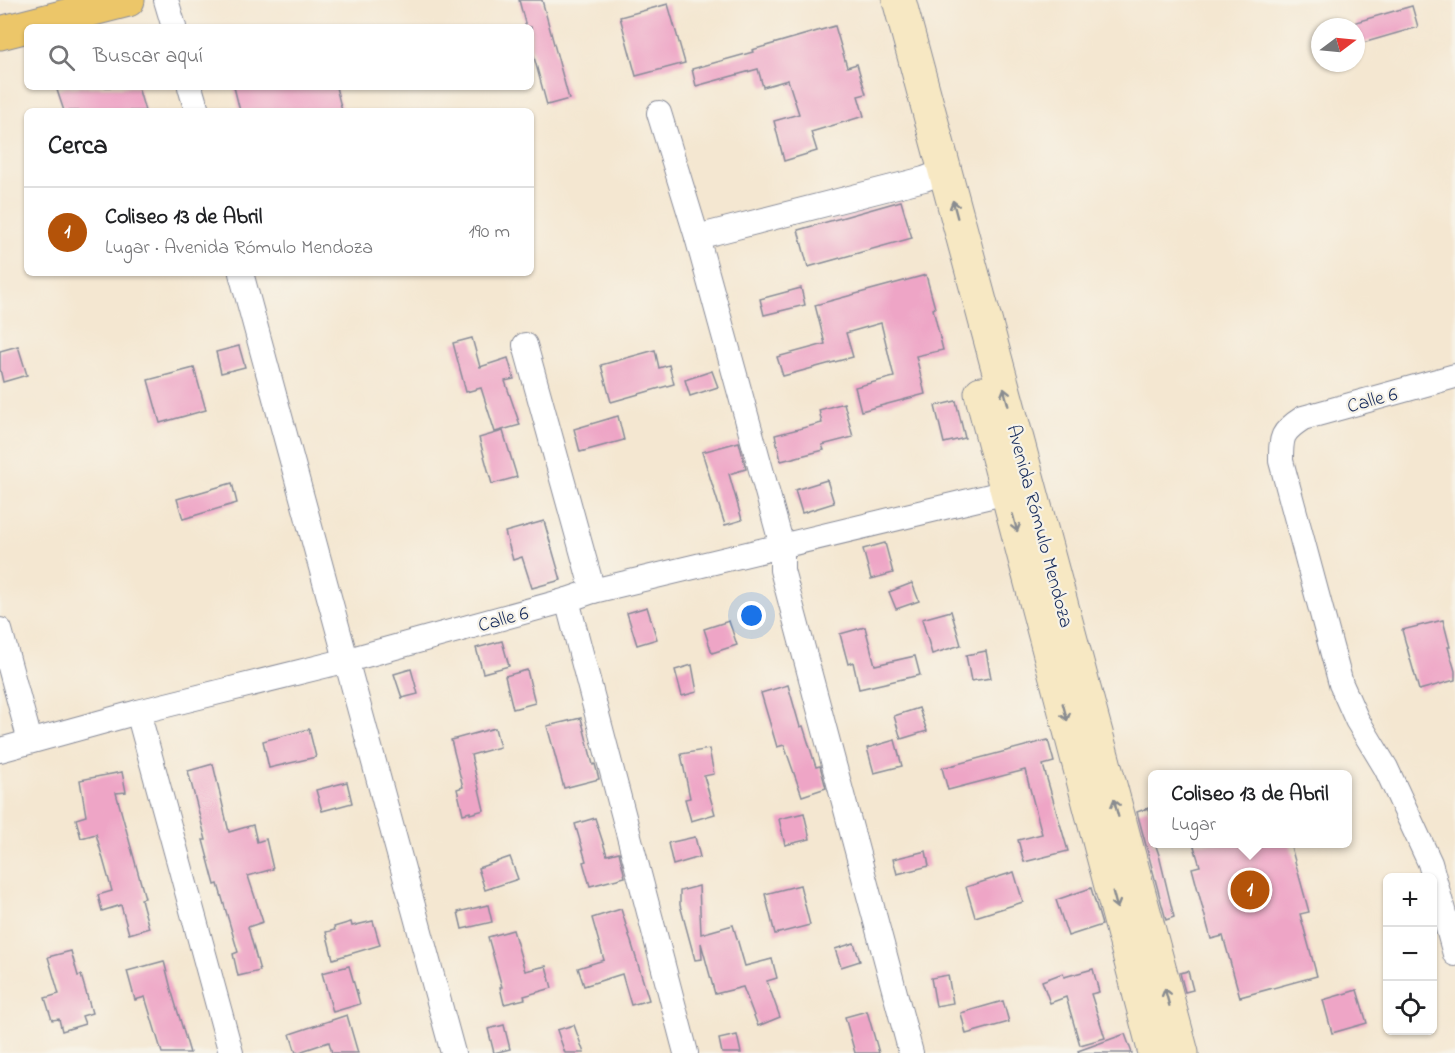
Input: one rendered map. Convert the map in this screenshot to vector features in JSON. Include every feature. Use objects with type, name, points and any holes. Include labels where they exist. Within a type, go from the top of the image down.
[{"type":"highway","points":[[35,24],[128,0]]},
{"type":"highway","points":[[0,33],[24,27]]},
{"type":"street","points":[[166,0],[173,24]]},
{"type":"street","name":"Avenida Rómulo Mendoza","points":[[875,0],[935,175],[1182,1053]]},
{"type":"street","name":"Avenida Rómulo Mendoza","points":[[899,0],[935,175],[1007,492],[1155,1053]]},
{"type":"street","points":[[191,90],[196,108]]},
{"type":"street","points":[[659,113],[697,237],[782,546],[782,570],[911,1053]]},
{"type":"street","points":[[697,237],[935,175]]},
{"type":"street","points":[[242,276],[453,1053]]},
{"type":"street","points":[[525,345],[593,591]]},
{"type":"street","name":"Calle 6","points":[[1455,376],[1303,418],[1281,437],[1281,461],[1341,684],[1358,720],[1386,768],[1430,863],[1455,954]]},
{"type":"street","name":"Calle 6","points":[[0,750],[138,712],[348,660],[593,591],[1007,492]]},
{"type":"street","points":[[567,600],[686,1053]]},
{"type":"street","points":[[0,630],[30,741]]},
{"type":"street","points":[[138,712],[231,1053]]},
{"type":"building","points":[[519,0],[542,0],[569,99],[547,105],[534,57],[534,24],[525,24]]},
{"type":"building","points":[[668,4],[685,63],[636,76],[620,17]]},
{"type":"building","points":[[1412,6],[1418,27],[1365,42],[1365,19]]},
{"type":"building","points":[[835,26],[847,67],[857,64],[866,94],[858,96],[864,116],[811,132],[817,151],[784,161],[774,121],[799,114],[788,80],[763,87],[758,69],[696,86],[692,69]]},
{"type":"building","points":[[57,90],[139,90],[144,108],[63,108]]},
{"type":"building","points":[[235,90],[337,90],[341,108],[239,108]]},
{"type":"building","points":[[901,201],[912,238],[808,267],[798,230]]},
{"type":"building","points":[[926,275],[943,350],[916,356],[925,394],[861,411],[855,387],[894,377],[881,323],[846,333],[853,357],[783,376],[777,357],[825,344],[815,305]]},
{"type":"building","points":[[801,288],[805,305],[764,315],[760,299]]},
{"type":"building","points":[[472,338],[480,367],[508,358],[514,379],[505,381],[520,425],[495,432],[481,388],[466,392],[453,343]]},
{"type":"building","points":[[18,346],[27,375],[3,382],[0,351]]},
{"type":"building","points":[[239,346],[245,367],[221,373],[216,352]]},
{"type":"building","points":[[655,350],[659,368],[669,365],[674,384],[611,402],[601,365]]},
{"type":"building","points":[[194,368],[206,410],[160,423],[148,380]]},
{"type":"building","points":[[712,371],[718,387],[690,396],[685,380]]},
{"type":"building","points":[[956,401],[965,438],[944,443],[935,406]]},
{"type":"building","points":[[844,403],[853,437],[822,445],[824,450],[781,461],[775,435],[822,423],[819,410]]},
{"type":"building","points":[[618,416],[624,440],[580,452],[574,429]]},
{"type":"building","points":[[503,431],[517,477],[492,484],[479,438]]},
{"type":"building","points":[[739,442],[746,469],[729,474],[742,520],[725,525],[702,452]]},
{"type":"building","points":[[827,480],[834,503],[802,513],[795,490]]},
{"type":"building","points":[[232,483],[237,503],[183,519],[177,499]]},
{"type":"building","points":[[544,521],[561,580],[532,588],[522,557],[513,560],[505,532]]},
{"type":"building","points":[[885,543],[893,573],[871,579],[863,549]]},
{"type":"building","points":[[912,583],[919,601],[896,609],[889,592]]},
{"type":"building","points":[[647,607],[657,639],[637,645],[627,613]]},
{"type":"building","points":[[951,611],[961,645],[932,654],[922,619]]},
{"type":"building","points":[[1443,620],[1455,680],[1419,690],[1402,630]]},
{"type":"building","points":[[729,621],[737,645],[712,653],[704,629]]},
{"type":"building","points":[[865,627],[875,665],[915,656],[920,675],[859,689],[853,662],[848,664],[840,634]]},
{"type":"building","points":[[502,641],[509,666],[483,673],[476,648]]},
{"type":"building","points":[[986,651],[991,678],[971,681],[966,655]]},
{"type":"building","points":[[692,665],[697,692],[682,696],[675,670]]},
{"type":"building","points":[[411,669],[418,694],[402,698],[394,674]]},
{"type":"building","points":[[527,670],[535,703],[513,709],[505,676]]},
{"type":"building","points":[[788,685],[800,727],[803,726],[816,767],[820,766],[826,788],[802,796],[784,745],[777,747],[761,693]]},
{"type":"building","points":[[919,708],[927,731],[901,739],[894,716]]},
{"type":"building","points":[[581,718],[599,779],[564,788],[547,726]]},
{"type":"building","points":[[495,728],[500,747],[471,755],[484,810],[463,814],[457,789],[463,787],[451,740]]},
{"type":"building","points":[[309,729],[316,757],[269,768],[263,741]]},
{"type":"building","points":[[895,740],[902,766],[874,773],[867,748]]},
{"type":"building","points":[[1048,740],[1054,762],[1043,765],[1068,851],[1024,862],[1018,840],[1042,834],[1025,770],[948,790],[942,768]]},
{"type":"building","points":[[709,749],[714,774],[704,776],[715,814],[691,821],[685,799],[690,798],[681,754]]},
{"type":"building","points":[[213,764],[229,832],[253,825],[257,842],[266,839],[273,869],[248,876],[263,922],[248,927],[260,971],[238,976],[233,954],[238,952],[218,884],[215,885],[188,771]]},
{"type":"building","points":[[122,772],[126,792],[116,793],[145,898],[141,899],[149,928],[129,934],[121,905],[102,911],[98,895],[112,891],[96,834],[81,838],[76,819],[86,816],[80,780]]},
{"type":"building","points":[[347,782],[352,803],[322,811],[316,790]]},
{"type":"building","points":[[1148,808],[1148,848],[1157,848],[1174,917],[1166,920],[1137,812]]},
{"type":"building","points":[[804,813],[810,839],[785,845],[779,819]]},
{"type":"building","points":[[595,818],[607,855],[619,852],[625,877],[590,886],[583,862],[586,861],[575,824]]},
{"type":"building","points":[[695,837],[700,857],[673,865],[668,843]]},
{"type":"building","points":[[1195,848],[1291,848],[1309,912],[1300,914],[1317,976],[1240,997],[1223,936],[1211,939],[1192,868],[1200,866]]},
{"type":"building","points":[[926,851],[929,866],[897,874],[893,859]]},
{"type":"building","points":[[510,857],[518,879],[485,890],[478,868]]},
{"type":"building","points":[[1014,872],[1023,902],[975,917],[966,887]]},
{"type":"building","points":[[800,885],[810,925],[775,934],[765,894]]},
{"type":"building","points":[[699,886],[701,934],[733,925],[745,966],[772,959],[777,978],[767,981],[780,1017],[758,1026],[743,987],[715,994],[701,943],[702,959],[695,960],[680,905],[680,891]]},
{"type":"building","points":[[1091,888],[1102,925],[1068,936],[1056,900]]},
{"type":"building","points":[[488,905],[492,922],[462,929],[458,912]]},
{"type":"building","points":[[621,909],[649,1000],[631,1005],[622,974],[584,986],[578,968],[604,960],[592,918]]},
{"type":"building","points":[[373,921],[380,945],[333,959],[326,932],[351,922],[352,926]]},
{"type":"building","points":[[513,930],[525,971],[546,966],[552,988],[524,996],[525,999],[504,1004],[500,987],[502,987],[488,937]]},
{"type":"building","points":[[854,943],[860,961],[841,967],[835,949]]},
{"type":"building","points":[[71,951],[92,1013],[82,1016],[85,1024],[62,1031],[59,1019],[52,1020],[45,998],[59,994],[48,957]]},
{"type":"building","points":[[164,961],[190,1053],[162,1053],[145,997],[135,1000],[127,971]]},
{"type":"building","points":[[349,966],[360,1004],[333,1012],[322,973]]},
{"type":"building","points":[[1093,969],[1099,992],[1091,994],[1105,1038],[1080,1045],[1066,997],[1050,1003],[1042,981],[1063,973],[1064,977]]},
{"type":"building","points":[[1188,971],[1193,990],[1185,992],[1180,973]]},
{"type":"building","points":[[948,975],[953,1003],[936,1006],[931,978]]},
{"type":"building","points":[[1357,990],[1367,1023],[1332,1033],[1323,1000]]},
{"type":"building","points":[[1003,1001],[1009,1022],[966,1034],[961,1013]]},
{"type":"building","points":[[867,1011],[879,1053],[855,1053],[845,1017]]},
{"type":"building","points":[[347,1015],[358,1053],[332,1053],[329,1042],[296,1053],[290,1034]]},
{"type":"building","points":[[504,1025],[510,1049],[494,1053],[488,1029]]},
{"type":"building","points":[[574,1025],[584,1053],[565,1053],[557,1030]]},
{"type":"building","points":[[1125,1034],[1132,1053],[1079,1053],[1078,1051]]},
{"type":"building","points":[[737,1035],[741,1053],[722,1053],[719,1039]]},
{"type":"place","name":"Coliseo 13 de Abril","points":[[1250,890]]}]
